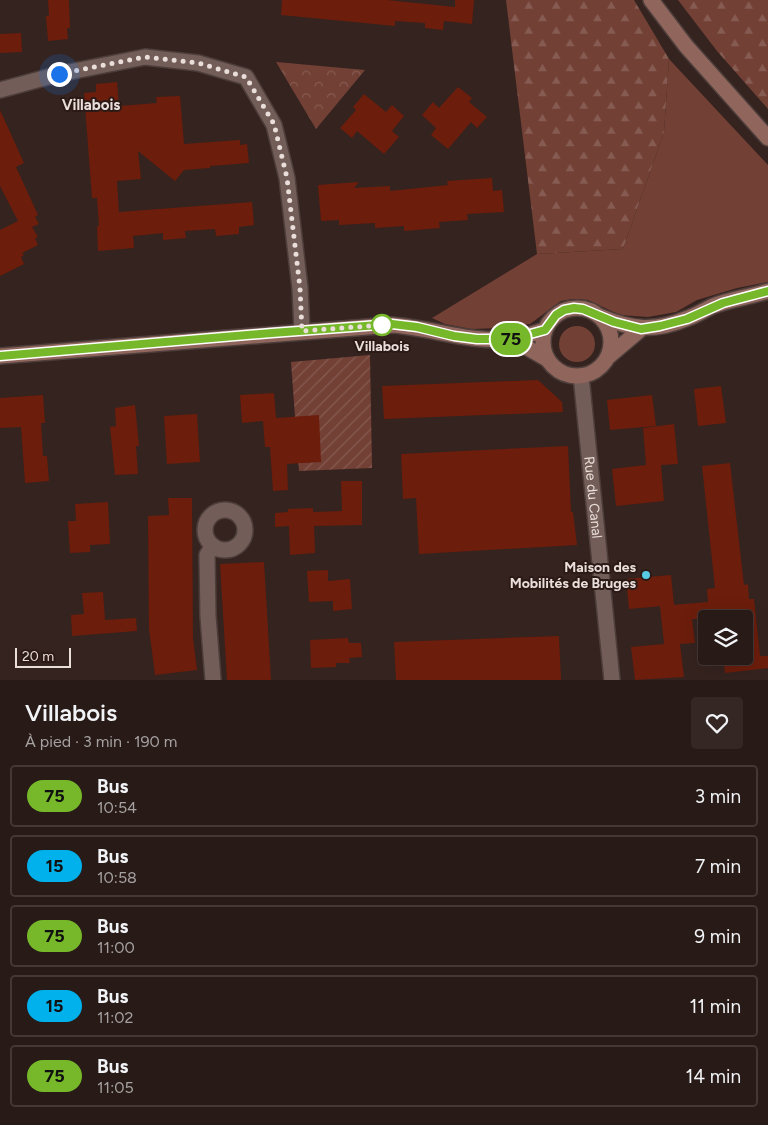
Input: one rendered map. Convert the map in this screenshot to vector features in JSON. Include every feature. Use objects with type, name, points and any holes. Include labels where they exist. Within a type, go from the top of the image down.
[{"type":"street","points":[[651,0],[686,46],[768,138]]},
{"type":"street","points":[[0,90],[59,74],[145,57],[198,63],[246,77],[274,124],[287,178],[300,288],[302,331]]},
{"type":"street","points":[[547,359],[543,340],[545,330],[556,315],[564,310],[583,309],[614,322],[641,329],[687,319],[717,305],[763,294]]},
{"type":"street","points":[[599,316],[607,325],[611,335],[611,347],[608,357]]},
{"type":"street","points":[[0,356],[392,324],[477,339],[512,339],[545,330]]},
{"type":"street","points":[[512,339],[547,359],[562,373],[571,376],[581,376],[592,373],[601,366],[608,357],[641,329]]},
{"type":"street","name":"Rue du Canal","points":[[581,376],[612,680]]},
{"type":"street","points":[[213,546],[207,555],[208,616],[213,680]]},
{"type":"green space","points":[[506,0],[634,0],[669,59],[664,132],[623,249],[537,254]]},
{"type":"green space","points":[[678,0],[768,0],[768,109],[717,51]]},
{"type":"green space","points":[[669,59],[768,165],[768,282],[737,288],[697,300],[676,312],[648,317],[620,315],[588,300],[573,299],[561,301],[530,324],[502,328],[471,329],[445,324],[432,318],[537,254],[623,249],[664,132]]},
{"type":"green space","points":[[276,62],[365,70],[316,129]]},
{"type":"green space","points":[[577,326],[589,332],[595,344],[589,356],[577,362],[565,356],[559,344],[565,332]]},
{"type":"green space","points":[[370,355],[372,468],[299,471],[291,362]]},
{"type":"building","points":[[48,0],[69,0],[70,28],[67,28],[68,39],[48,41],[46,16],[49,16]]},
{"type":"building","points":[[282,0],[387,0],[455,7],[455,0],[474,0],[472,24],[444,21],[443,30],[425,28],[425,23],[395,21],[395,26],[281,15]]},
{"type":"building","points":[[21,33],[22,52],[0,53],[0,34]]},
{"type":"building","points":[[117,82],[119,106],[157,103],[156,97],[180,96],[184,144],[240,140],[240,145],[247,144],[249,163],[184,170],[175,181],[138,151],[141,179],[117,181],[119,212],[252,202],[254,225],[239,227],[239,234],[216,236],[215,229],[185,231],[186,238],[175,239],[163,240],[163,233],[133,236],[134,248],[98,251],[97,198],[92,198],[84,93],[96,92],[96,84]]},
{"type":"building","points":[[458,87],[472,98],[469,102],[487,117],[477,128],[471,122],[448,149],[431,135],[436,128],[422,115],[433,102],[439,108]]},
{"type":"building","points":[[364,94],[386,112],[392,105],[404,116],[392,131],[399,137],[384,154],[357,131],[352,138],[340,128],[356,110],[353,107]]},
{"type":"building","points":[[0,110],[24,163],[16,167],[38,215],[35,217],[39,224],[32,227],[38,237],[35,238],[38,245],[22,253],[24,255],[21,257],[24,264],[0,276],[0,230],[18,221],[0,186]]},
{"type":"building","points":[[492,178],[493,191],[502,190],[504,212],[467,214],[468,220],[439,222],[440,228],[404,231],[404,226],[375,228],[375,223],[339,225],[339,220],[321,221],[318,185],[359,182],[354,188],[390,186],[390,191],[448,185],[447,181]]},
{"type":"building","points":[[538,380],[562,402],[563,412],[384,419],[382,386]]},
{"type":"building","points":[[721,386],[726,423],[698,426],[694,389]]},
{"type":"building","points":[[274,393],[276,418],[319,415],[321,462],[287,464],[288,490],[273,491],[270,447],[265,447],[263,421],[242,423],[240,395]]},
{"type":"building","points":[[43,395],[45,423],[41,423],[43,456],[47,456],[49,481],[25,483],[21,427],[0,428],[0,398]]},
{"type":"building","points":[[652,395],[656,426],[610,430],[607,400]]},
{"type":"building","points":[[135,405],[139,446],[136,446],[138,474],[115,475],[110,427],[116,426],[115,408]]},
{"type":"building","points":[[197,414],[200,462],[167,464],[164,416]]},
{"type":"building","points":[[674,424],[678,464],[661,465],[664,501],[616,506],[612,469],[646,465],[643,428]]},
{"type":"building","points":[[568,446],[571,512],[573,512],[577,545],[419,554],[416,498],[403,499],[401,454]]},
{"type":"building","points":[[730,463],[744,585],[748,584],[749,599],[754,599],[760,656],[768,656],[768,668],[725,673],[724,665],[753,665],[753,610],[698,610],[698,619],[692,619],[695,643],[680,644],[684,677],[635,680],[631,647],[664,644],[660,606],[708,602],[707,589],[715,588],[702,466]]},
{"type":"building","points":[[341,481],[362,481],[362,525],[314,526],[315,553],[290,555],[289,526],[275,527],[275,513],[288,512],[288,509],[313,508],[313,512],[342,511]]},
{"type":"building","points":[[168,498],[192,498],[193,638],[197,670],[155,675],[149,629],[148,516],[169,515]]},
{"type":"building","points":[[108,502],[110,544],[90,545],[90,552],[70,553],[68,521],[76,521],[75,504]]},
{"type":"building","points":[[264,562],[271,680],[227,680],[220,564]]},
{"type":"building","points":[[328,570],[328,581],[350,579],[352,609],[333,611],[333,601],[309,602],[307,571]]},
{"type":"building","points":[[671,575],[674,605],[629,609],[626,579]]},
{"type":"building","points":[[103,592],[105,620],[136,618],[137,631],[72,636],[71,615],[84,614],[82,593]]},
{"type":"building","points":[[559,636],[561,680],[396,680],[394,642]]},
{"type":"building","points":[[348,638],[349,643],[361,643],[362,657],[349,658],[350,663],[336,663],[336,667],[311,668],[310,640]]},
{"type":"bus line","name":"75","points":[[0,356],[392,324],[477,339],[512,339],[545,330],[556,315],[564,310],[574,308],[583,309],[614,322],[641,329],[687,319],[712,306],[768,291]]},
{"type":"place","name":"Villabois","points":[[382,325]]},
{"type":"place","name":"Maison des Mobilités de Bruges","points":[[646,575]]},
{"type":"district","name":"Villabois","points":[[91,105]]},
{"type":"route","points":[[59,74],[145,57],[198,63],[246,77],[274,124],[287,178],[300,288],[302,331],[382,325]]}]
